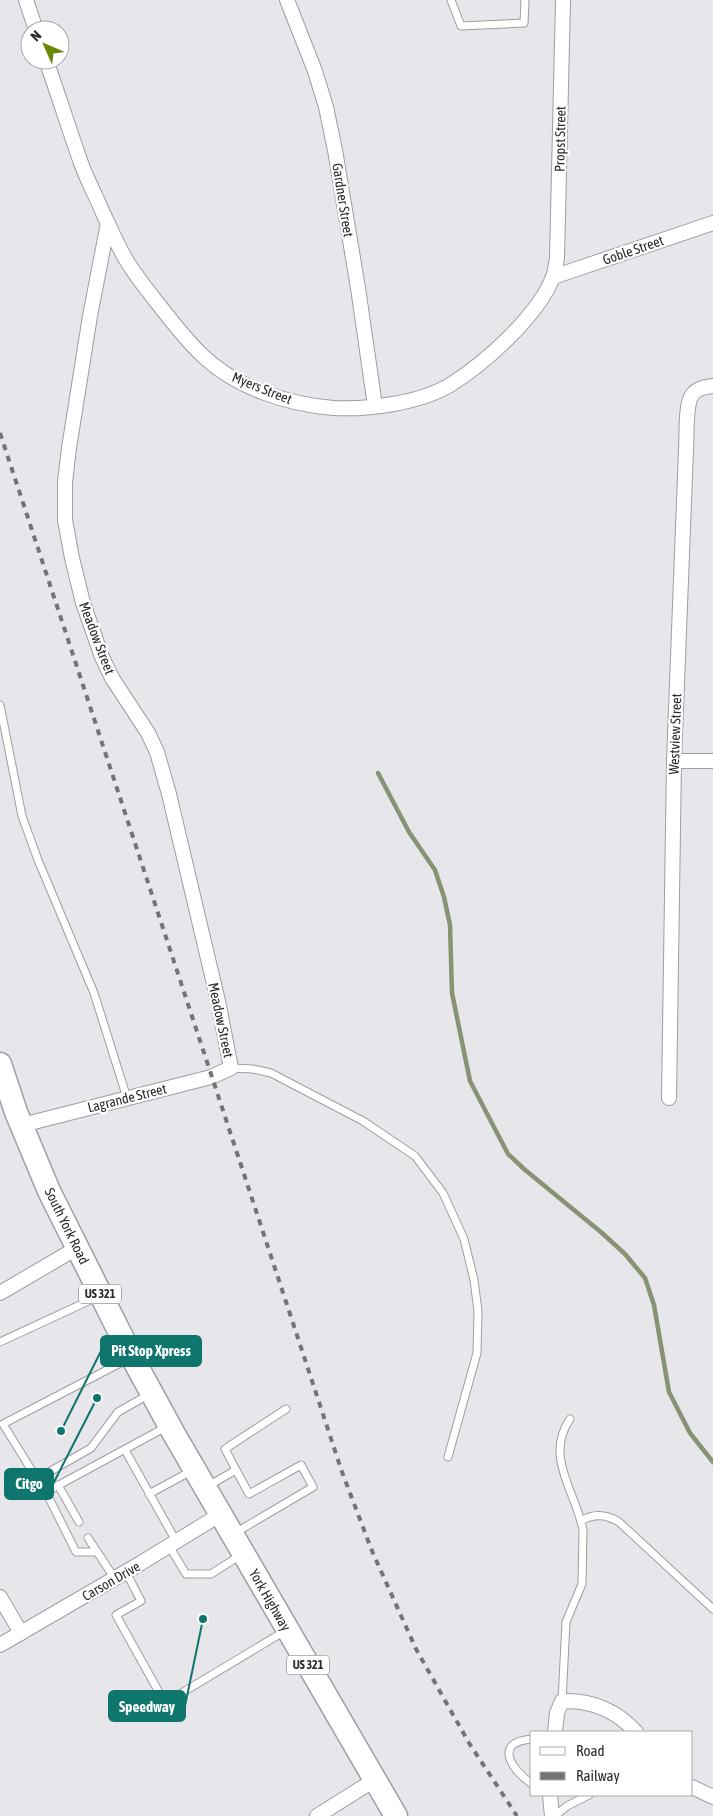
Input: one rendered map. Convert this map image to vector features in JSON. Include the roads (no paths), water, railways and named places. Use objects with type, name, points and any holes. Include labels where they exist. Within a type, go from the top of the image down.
[{"type":"main road","name":"South York Road","points":[[0,1064],[16,1112],[49,1191],[132,1357],[221,1514]]},
{"type":"main road","name":"York Highway","points":[[221,1514],[396,1816]]},
{"type":"street","points":[[26,0],[33,20]]},
{"type":"street","name":"Gardner Street","points":[[287,0],[315,71],[328,116],[356,279],[375,406]]},
{"type":"street","name":"Propst Street","points":[[553,277],[558,258],[563,0]]},
{"type":"street","name":"Myers Street","points":[[49,70],[82,165],[118,245],[136,274],[180,333],[204,357],[233,378],[283,400],[316,406],[345,408],[375,406],[429,394],[446,387],[480,364],[507,339],[529,315],[553,277]]},
{"type":"street","name":"Meadow Street","points":[[108,223],[90,316],[69,448],[65,482],[66,520],[72,558],[83,603],[102,657],[112,678],[148,733],[157,752],[169,794],[209,963],[231,1068]]},
{"type":"street","name":"Goble Street","points":[[553,277],[713,223]]},
{"type":"street","name":"Westview Street","points":[[669,1098],[674,761],[689,403],[692,395],[698,389],[713,386]]},
{"type":"street","points":[[674,761],[713,762]]},
{"type":"street","name":"Lagrande Street","points":[[22,1125],[211,1077],[231,1068]]},
{"type":"street","points":[[0,1293],[77,1248]]},
{"type":"street","name":"Carson Drive","points":[[0,1645],[120,1576],[221,1514]]},
{"type":"street","points":[[0,1597],[21,1633]]},
{"type":"street","points":[[554,1731],[562,1701],[591,1702],[607,1710],[635,1731]]},
{"type":"street","points":[[317,1816],[376,1779]]},
{"type":"street","points":[[693,1787],[713,1797]]},
{"type":"street","points":[[550,1796],[554,1816]]},
{"type":"lane","points":[[451,0],[461,26],[524,23],[525,0]]},
{"type":"lane","points":[[0,705],[22,816],[38,860],[94,993],[127,1098]]},
{"type":"lane","points":[[231,1068],[253,1069],[270,1074],[363,1121],[415,1156],[443,1194],[464,1239],[474,1280],[478,1311],[477,1353],[448,1457]]},
{"type":"lane","points":[[0,1342],[101,1295]]},
{"type":"lane","points":[[132,1357],[2,1425],[37,1479],[91,1448],[118,1412],[152,1393]]},
{"type":"lane","points":[[232,1534],[313,1487],[301,1465],[249,1494],[225,1450],[286,1409]]},
{"type":"lane","points":[[562,1701],[566,1622],[582,1584],[583,1530],[562,1468],[560,1452],[562,1434],[570,1419]]},
{"type":"lane","points":[[97,1552],[76,1552],[46,1492],[169,1425]]},
{"type":"lane","points":[[125,1450],[149,1494],[186,1574],[211,1574],[244,1554]]},
{"type":"lane","points":[[149,1494],[200,1478],[236,1470]]},
{"type":"lane","points":[[58,1485],[78,1522]]},
{"type":"lane","points":[[581,1521],[596,1515],[612,1518],[619,1522],[713,1609]]},
{"type":"lane","points":[[88,1538],[97,1552],[141,1601],[116,1615],[165,1703],[287,1630]]},
{"type":"lane","points":[[530,1739],[514,1743],[508,1752],[516,1770],[530,1782]]},
{"type":"lane","points":[[554,1816],[567,1806],[587,1796]]},
{"type":"waterway","points":[[378,773],[409,832],[435,870],[444,897],[450,925],[452,993],[470,1081],[508,1154],[602,1233],[625,1254],[645,1278],[654,1305],[669,1392],[690,1433],[713,1462]]},
{"type":"railway","points":[[0,433],[342,1472],[372,1551],[416,1649],[469,1743],[517,1816]]},
{"type":"place","name":"Citgo","points":[[97,1398]]},
{"type":"place","name":"Pit Stop Xpress","points":[[61,1431]]},
{"type":"place","name":"Speedway","points":[[203,1619]]}]
